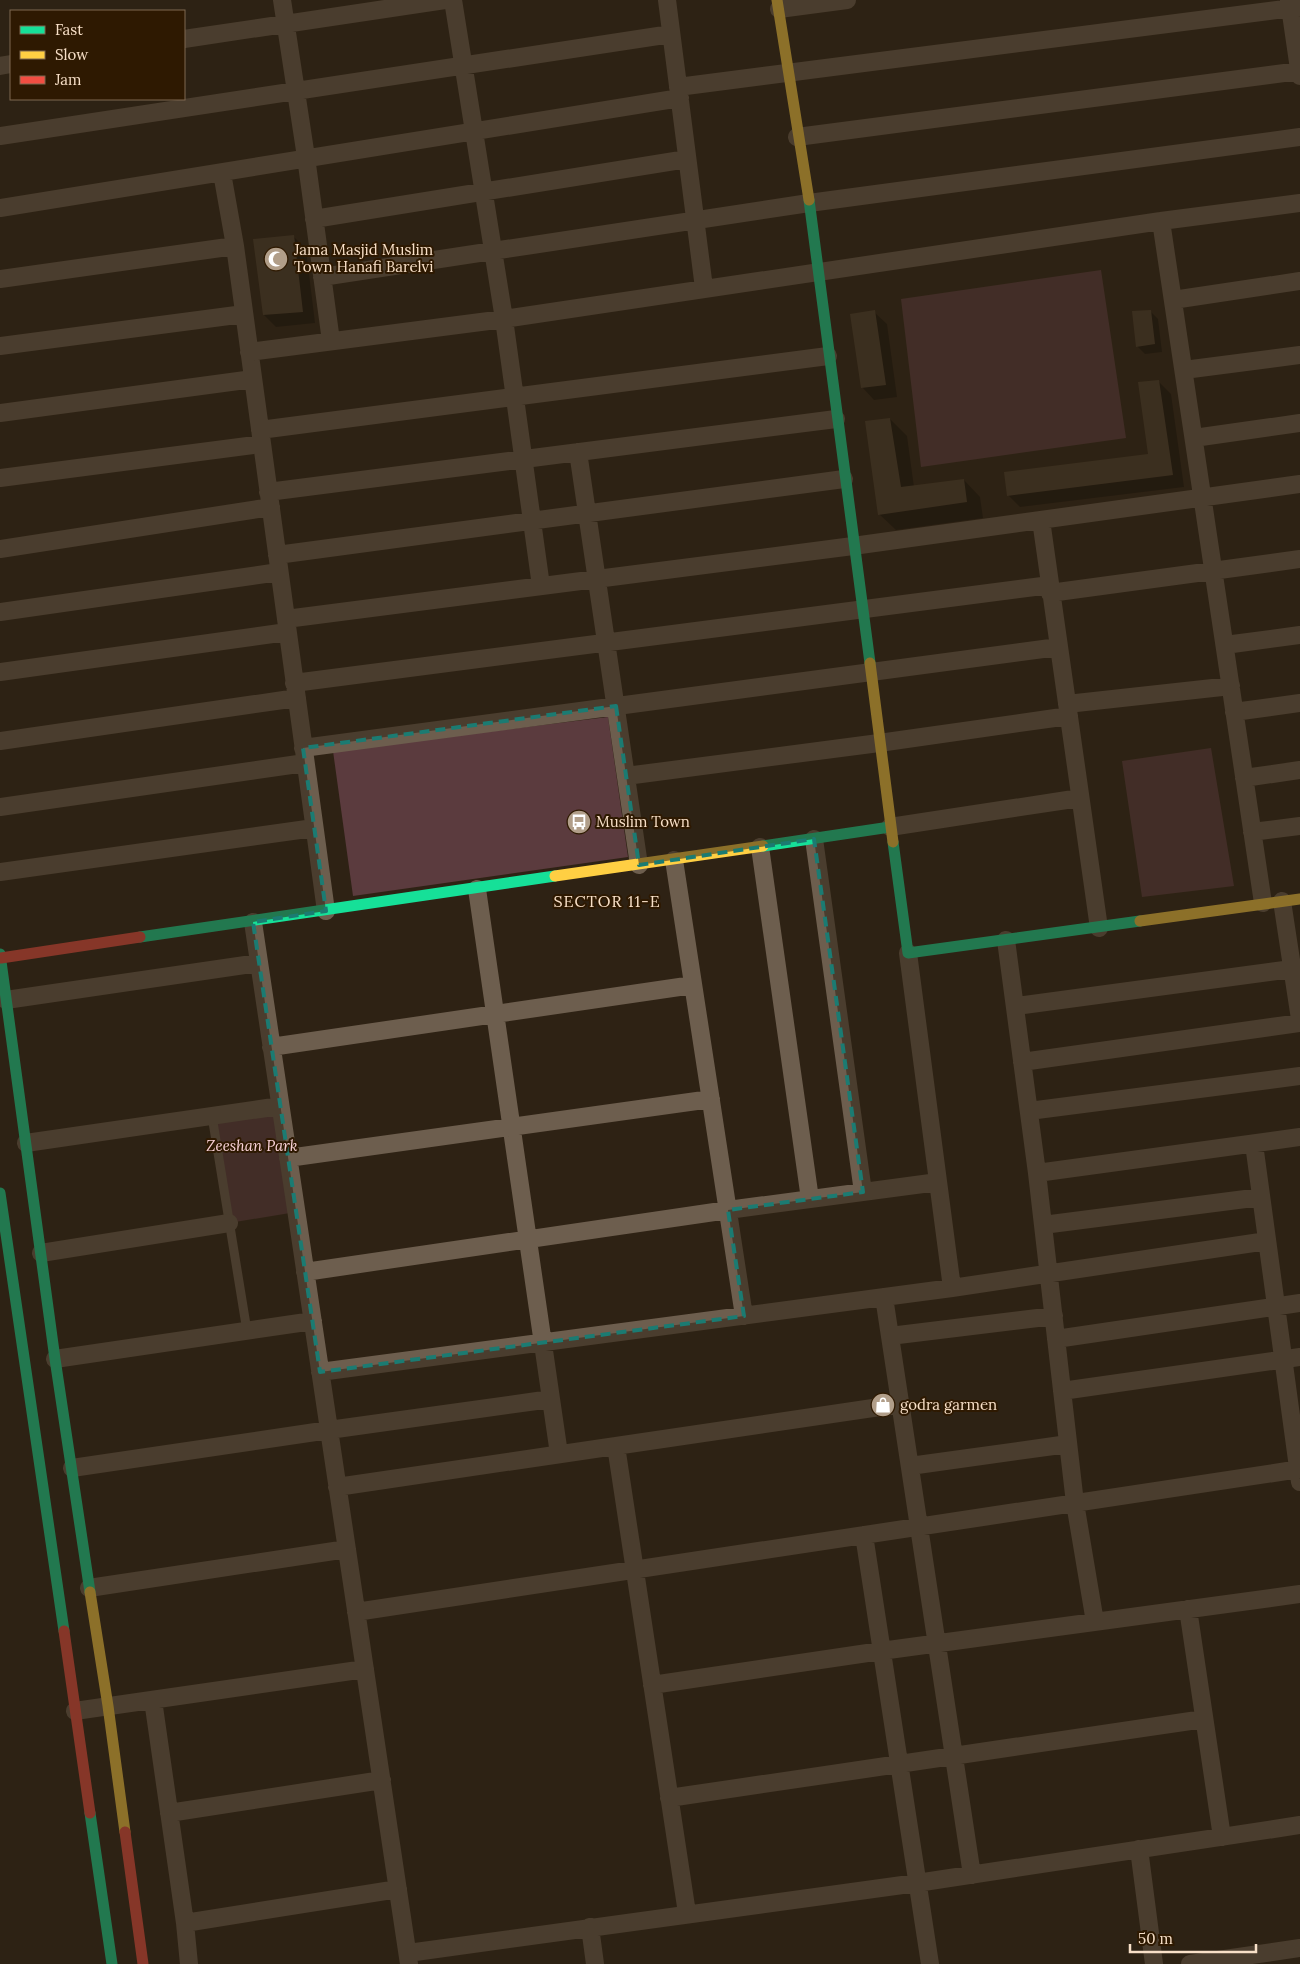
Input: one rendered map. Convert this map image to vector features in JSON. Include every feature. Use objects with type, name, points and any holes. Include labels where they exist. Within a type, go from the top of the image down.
[{"type":"street","points":[[282,0],[331,342]]},
{"type":"street","points":[[185,39],[445,0]]},
{"type":"street","points":[[453,0],[504,319],[541,586]]},
{"type":"street","points":[[667,0],[704,288]]},
{"type":"street","points":[[847,0],[778,4],[797,137],[809,203],[952,1288]]},
{"type":"street","points":[[0,208],[474,131],[788,72],[1293,5],[1300,76]]},
{"type":"street","points":[[0,136],[671,34]]},
{"type":"street","points":[[797,137],[1300,71]]},
{"type":"street","points":[[322,277],[809,203],[1300,137]]},
{"type":"street","points":[[314,220],[688,159]]},
{"type":"street","points":[[222,173],[235,246],[326,911]]},
{"type":"street","points":[[249,352],[504,319],[817,271],[1161,221],[1300,203]]},
{"type":"street","points":[[1161,221],[1263,903]]},
{"type":"street","points":[[0,279],[235,246]]},
{"type":"street","points":[[1173,300],[1300,281]]},
{"type":"street","points":[[0,346],[244,314]]},
{"type":"street","points":[[1184,370],[1300,355]]},
{"type":"street","points":[[0,478],[514,397],[828,356]]},
{"type":"street","points":[[0,413],[253,379]]},
{"type":"street","points":[[0,550],[270,500],[523,459],[836,419]]},
{"type":"street","points":[[1194,438],[1300,423]]},
{"type":"street","points":[[578,452],[639,865]]},
{"type":"street","points":[[277,554],[844,479]]},
{"type":"street","points":[[0,672],[541,586],[853,546],[1300,484]]},
{"type":"street","points":[[1041,520],[1099,928]]},
{"type":"street","points":[[0,741],[295,690],[606,642],[862,609],[1214,571],[1300,559]]},
{"type":"street","points":[[0,612],[279,572]]},
{"type":"street","points":[[1224,645],[1300,635]]},
{"type":"street","points":[[0,806],[304,755],[616,706],[1058,647]]},
{"type":"street","points":[[626,776],[879,743],[1068,710],[1231,686]]},
{"type":"street","points":[[1234,712],[1300,703]]},
{"type":"street","points":[[1244,778],[1300,770]]},
{"type":"street","points":[[1,958],[674,860],[1080,798]]},
{"type":"street","points":[[1252,832],[1300,826]]},
{"type":"street","points":[[0,872],[314,828]]},
{"type":"street","points":[[814,838],[862,1192]]},
{"type":"street","points":[[760,847],[810,1199]]},
{"type":"street","points":[[674,860],[744,1316]]},
{"type":"street","points":[[477,889],[559,1454]]},
{"type":"street","points":[[908,953],[1300,899]]},
{"type":"street","points":[[1282,901],[1300,1019]]},
{"type":"street","points":[[253,922],[409,1958],[590,1927],[917,1883],[1300,1825]]},
{"type":"street","points":[[1006,940],[1037,1173],[1075,1503],[1095,1622]]},
{"type":"street","points":[[0,954],[40,1253],[108,1706],[142,1964]]},
{"type":"street","points":[[6,1000],[259,963]]},
{"type":"street","points":[[1016,1006],[1292,969]]},
{"type":"street","points":[[271,1047],[693,985]]},
{"type":"street","points":[[1022,1062],[1300,1023]]},
{"type":"street","points":[[1029,1111],[1300,1076]]},
{"type":"street","points":[[288,1158],[710,1099]]},
{"type":"street","points":[[26,1143],[280,1106]]},
{"type":"street","points":[[1037,1173],[1300,1137]]},
{"type":"street","points":[[356,1612],[1075,1503],[1299,1473],[1292,1358],[1276,1307],[1254,1144]]},
{"type":"street","points":[[305,1272],[728,1210],[938,1182]]},
{"type":"street","points":[[0,1193],[112,1964]]},
{"type":"street","points":[[1043,1225],[1261,1197]]},
{"type":"street","points":[[40,1253],[229,1223]]},
{"type":"street","points":[[320,1372],[952,1288],[1267,1241]]},
{"type":"street","points":[[884,1297],[972,1875]]},
{"type":"street","points":[[1056,1339],[1300,1304]]},
{"type":"street","points":[[890,1336],[1054,1316]]},
{"type":"street","points":[[56,1359],[312,1322]]},
{"type":"street","points":[[1062,1391],[1292,1358]]},
{"type":"street","points":[[72,1468],[551,1399]]},
{"type":"street","points":[[337,1487],[900,1404]]},
{"type":"street","points":[[910,1466],[1068,1444]]},
{"type":"street","points":[[616,1446],[687,1913]]},
{"type":"street","points":[[864,1535],[930,1964]]},
{"type":"street","points":[[89,1588],[347,1549]]},
{"type":"street","points":[[652,1685],[937,1643],[1300,1594]]},
{"type":"street","points":[[1188,1609],[1222,1837]]},
{"type":"street","points":[[75,1711],[365,1669]]},
{"type":"street","points":[[153,1700],[170,1812],[189,1964]]},
{"type":"street","points":[[669,1798],[1204,1719]]},
{"type":"street","points":[[170,1812],[382,1780]]},
{"type":"street","points":[[1139,1849],[1154,1964]]},
{"type":"street","points":[[185,1923],[398,1889]]},
{"type":"street","points":[[590,1927],[594,1964]]},
{"type":"street","points":[[1190,1964],[1300,1948]]},
{"type":"lane","points":[[212,1116],[247,1331]]},
{"type":"highlighted area","points":[[616,706],[639,865],[814,839],[863,1192],[728,1210],[744,1316],[320,1372],[253,922],[326,911],[303,748]]},
{"type":"green space","points":[[1101,270],[1126,438],[921,467],[901,299]]},
{"type":"green space","points":[[608,717],[628,857],[353,896],[333,751]]},
{"type":"green space","points":[[1211,748],[1234,886],[1142,897],[1122,761]]},
{"type":"green space","name":"Zeeshan Park","points":[[280,1106],[296,1212],[229,1223],[212,1116]]},
{"type":"building","points":[[294,235],[303,312],[263,315],[253,239]]},
{"type":"building","points":[[875,310],[886,385],[861,388],[850,314]]},
{"type":"building","points":[[1151,310],[1155,344],[1136,347],[1132,311]]},
{"type":"building","points":[[1159,380],[1173,475],[1007,496],[1004,472],[1148,454],[1138,382]]},
{"type":"building","points":[[890,418],[901,487],[964,479],[967,502],[878,515],[865,421]]},
{"type":"traffic: fast","points":[[809,200],[870,663]]},
{"type":"traffic: fast","points":[[763,846],[890,827]]},
{"type":"traffic: fast","points":[[893,842],[908,953],[1140,921]]},
{"type":"traffic: fast","points":[[140,937],[555,876]]},
{"type":"traffic: fast","points":[[0,954],[55,1359],[90,1592]]},
{"type":"traffic: fast","points":[[0,1193],[64,1631]]},
{"type":"traffic: fast","points":[[90,1813],[112,1964]]},
{"type":"traffic: slow","points":[[777,0],[809,200]]},
{"type":"traffic: slow","points":[[870,663],[893,842]]},
{"type":"traffic: slow","points":[[555,876],[763,846]]},
{"type":"traffic: slow","points":[[1140,921],[1300,899]]},
{"type":"traffic: slow","points":[[90,1592],[125,1832]]},
{"type":"traffic: jam","points":[[1,958],[140,937]]},
{"type":"traffic: jam","points":[[64,1631],[90,1813]]},
{"type":"traffic: jam","points":[[125,1832],[143,1964]]},
{"type":"place","name":"Jama Masjid Muslim Town Hanafi Barelvi","points":[[276,259]]},
{"type":"place","name":"Muslim Town","points":[[579,822]]},
{"type":"place","name":"godra garmen","points":[[883,1405]]},
{"type":"district","name":"SECTOR 11-E","points":[[607,901]]}]
